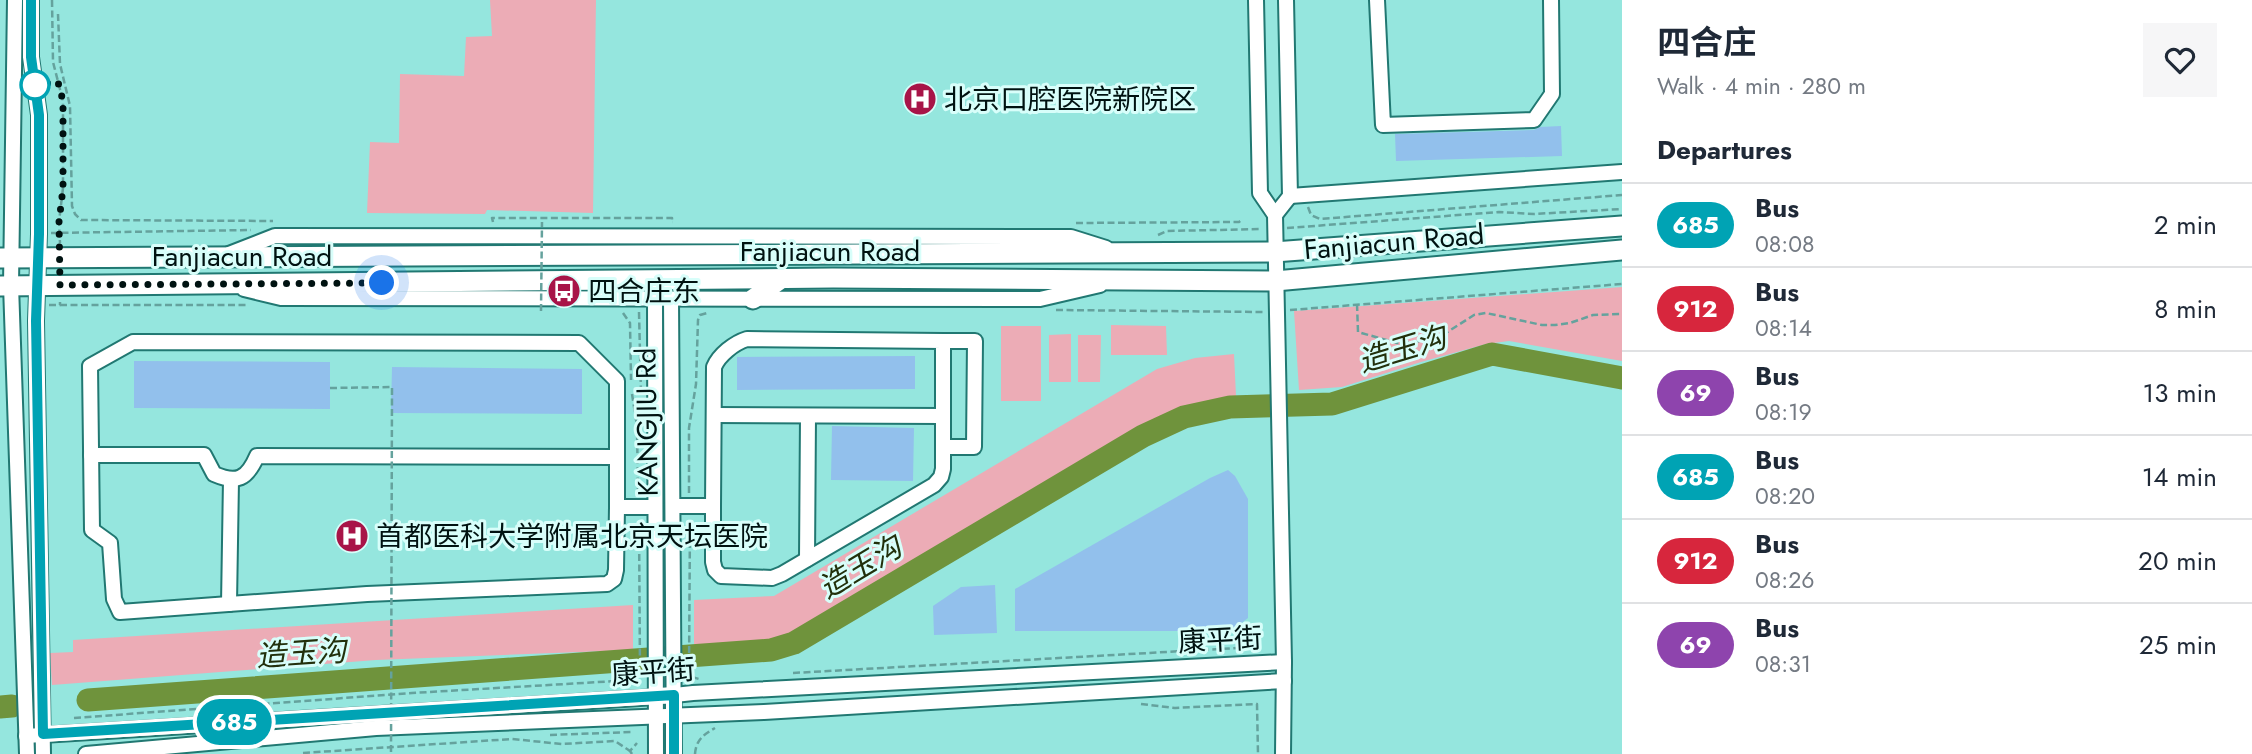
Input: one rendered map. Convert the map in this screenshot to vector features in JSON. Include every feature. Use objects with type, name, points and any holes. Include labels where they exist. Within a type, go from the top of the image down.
[{"type":"main road","name":"Fanjiacun Road","points":[[19,258],[1274,252],[1622,226]]},
{"type":"main road","name":"Fanjiacun Road","points":[[22,290],[60,285],[781,279],[1275,281],[1622,250]]},
{"type":"main road","points":[[753,299],[781,279]]},
{"type":"street","points":[[15,0],[19,258],[43,754]]},
{"type":"street","points":[[27,754],[22,290],[19,258],[39,234],[39,115],[31,57],[31,0]]},
{"type":"street","points":[[1256,0],[1260,193],[1275,222],[1284,662],[1283,754]]},
{"type":"street","points":[[1275,222],[1298,195],[1286,0]]},
{"type":"street","points":[[1377,0],[1383,125],[1534,120],[1552,94],[1552,0]]},
{"type":"street","points":[[1298,195],[1622,172]]},
{"type":"street","points":[[224,256],[275,236],[1070,237],[1125,254]]},
{"type":"street","points":[[226,284],[281,298],[1040,299],[1127,279]]},
{"type":"street","name":"KANGJIU Rd","points":[[655,299],[655,507],[648,640],[656,669],[656,754]]},
{"type":"street","name":"KANGJIU Rd","points":[[671,299],[673,506],[682,639],[674,670],[674,754]]},
{"type":"street","points":[[655,337],[671,337]]},
{"type":"street","points":[[943,341],[943,416],[943,447],[943,469],[941,477],[934,485],[772,578],[721,576],[715,570],[714,367],[718,359],[741,341],[747,339],[975,341],[974,447],[943,447]]},
{"type":"street","points":[[133,342],[579,343],[617,381],[617,457],[616,570],[614,579],[607,584],[367,594],[120,612],[114,599],[110,543],[92,530],[90,366],[133,342]]},
{"type":"street","points":[[714,415],[943,416]]},
{"type":"street","points":[[807,559],[808,416]]},
{"type":"street","points":[[91,455],[204,455],[214,474],[231,480],[243,477],[257,456],[617,457]]},
{"type":"street","points":[[229,604],[231,480]]},
{"type":"street","points":[[673,506],[713,506]]},
{"type":"street","points":[[617,507],[655,507]]},
{"type":"street","name":"康平街","points":[[26,736],[674,695],[1284,662]]},
{"type":"street","name":"康平街","points":[[86,754],[176,750],[376,728],[674,716],[1284,681]]},
{"type":"path","points":[[52,0],[53,62],[63,101],[60,257]]},
{"type":"path","points":[[58,14],[60,64],[70,106],[72,206],[81,220],[284,222]]},
{"type":"path","points":[[1298,195],[1311,215],[1320,219],[1622,195]]},
{"type":"path","points":[[1147,236],[1167,231],[1275,222],[1622,209]]},
{"type":"path","points":[[498,222],[492,222],[492,218],[672,218],[672,222],[685,222]]},
{"type":"path","points":[[1067,223],[1239,222],[1243,219]]},
{"type":"path","points":[[541,311],[542,222]]},
{"type":"path","points":[[39,234],[253,230],[275,236]]},
{"type":"path","points":[[1054,310],[1276,311],[1622,284]]},
{"type":"path","points":[[60,285],[60,305]]},
{"type":"path","points":[[22,290],[60,305],[257,304]]},
{"type":"path","points":[[1357,304],[1359,332],[1397,343],[1434,340],[1474,315],[1486,313],[1542,325],[1570,323],[1593,315],[1622,314]]},
{"type":"path","points":[[689,493],[689,428],[696,384],[698,320],[700,315],[710,312]]},
{"type":"path","points":[[330,388],[392,387],[391,754]]},
{"type":"path","points":[[74,718],[634,680],[640,673],[648,640],[639,518]]},
{"type":"path","points":[[690,519],[682,639],[689,671],[692,677],[698,679]]},
{"type":"path","points":[[793,673],[1255,646]]},
{"type":"path","points":[[1138,704],[1175,708],[1257,704],[1258,754]]},
{"type":"path","points":[[695,754],[697,743],[703,735],[715,728],[724,727]]},
{"type":"path","points":[[303,753],[512,739],[562,744],[615,741],[631,753],[637,743]]},
{"type":"shaded area","points":[[490,0],[596,0],[593,213],[487,210],[485,214],[367,213],[370,142],[399,143],[400,74],[464,76],[466,37],[492,36]]},
{"type":"shaded area","points":[[1622,287],[1622,361],[1509,341],[1486,344],[1342,387],[1299,390],[1294,311]]},
{"type":"shaded area","points":[[1111,325],[1166,326],[1167,355],[1111,355]]},
{"type":"shaded area","points":[[1001,326],[1041,326],[1041,401],[1001,401]]},
{"type":"shaded area","points":[[1071,334],[1071,382],[1049,382],[1049,335]]},
{"type":"shaded area","points":[[1078,335],[1101,335],[1100,382],[1078,382]]},
{"type":"shaded area","points":[[1234,354],[1236,396],[1180,409],[1152,420],[790,636],[771,641],[694,647],[694,600],[774,596],[1157,369],[1195,358]]},
{"type":"shaded area","points":[[633,605],[633,650],[376,660],[52,685],[50,653],[73,652],[73,640]]},
{"type":"building","points":[[1561,126],[1562,156],[1396,161],[1395,134],[1534,130]]},
{"type":"building","points":[[915,356],[915,389],[737,390],[737,357]]},
{"type":"building","points":[[134,361],[330,362],[330,409],[134,408]]},
{"type":"building","points":[[392,367],[582,369],[582,414],[391,413]]},
{"type":"building","points":[[832,426],[914,428],[913,481],[831,480]]},
{"type":"building","points":[[1228,470],[1235,476],[1248,499],[1248,618],[1231,631],[1015,631],[1015,589]]},
{"type":"building","points":[[995,585],[997,633],[934,635],[933,606],[961,587]]},
{"type":"waterway","name":"造玉沟","points":[[88,700],[771,650],[794,643],[1143,436],[1184,417],[1230,407],[1332,404],[1492,354],[1622,378]]},
{"type":"waterway","name":"造玉沟","points":[[0,707],[12,706]]},
{"type":"bus line","name":"685","points":[[31,0],[31,57],[39,115],[36,321],[43,734],[674,695],[674,754]]},
{"type":"place","name":"北京口腔医院新院区","points":[[920,99]]},
{"type":"place","name":"四合庄东","points":[[564,291]]},
{"type":"place","name":"首都医科大学附属北京天坛医院","points":[[352,536]]},
{"type":"route","points":[[35,85],[58,82],[63,101],[60,285],[382,283]]}]
